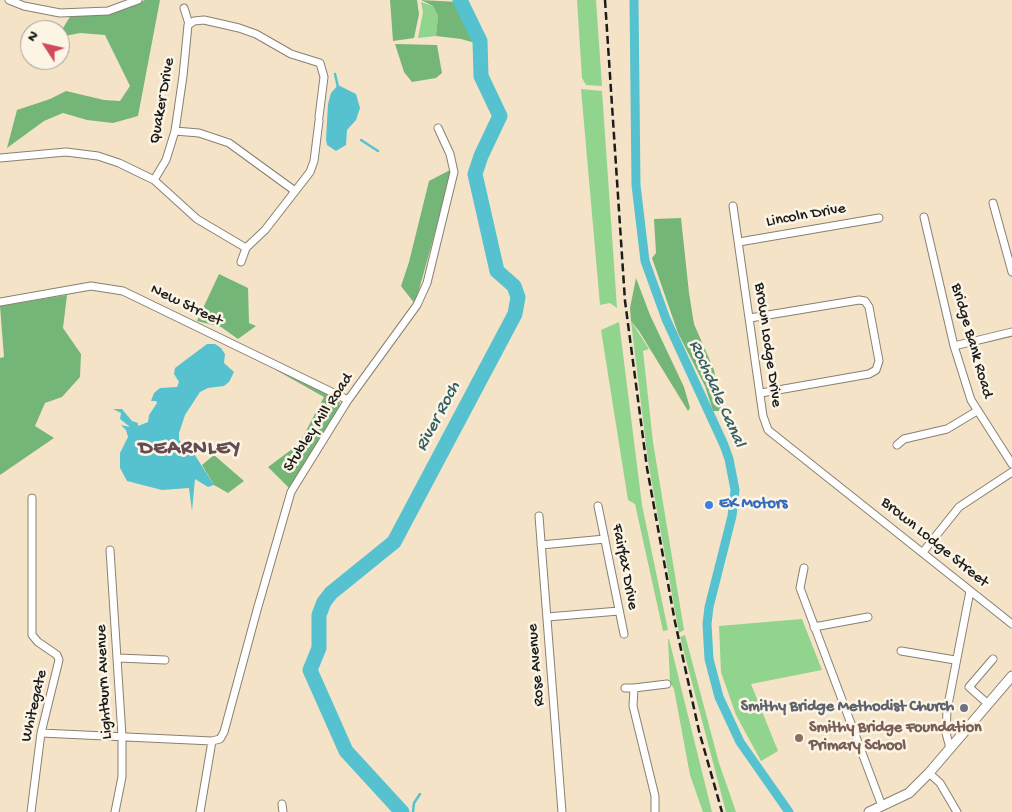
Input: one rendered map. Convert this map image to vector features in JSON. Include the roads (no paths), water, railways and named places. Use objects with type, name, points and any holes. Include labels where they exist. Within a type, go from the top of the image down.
[{"type":"street","points":[[9,0],[24,6],[60,13],[108,11],[138,0]]},
{"type":"street","points":[[184,8],[188,24],[204,20],[256,34],[280,49],[320,63],[324,77],[314,161],[310,172],[264,230],[246,248],[241,262]]},
{"type":"street","name":"Quaker Drive","points":[[154,180],[166,160],[175,131],[188,24]]},
{"type":"street","name":"Stubley Mill Road","points":[[212,741],[220,739],[224,732],[291,492],[348,400],[417,305],[427,282],[454,172],[453,162],[438,128]]},
{"type":"street","points":[[175,131],[199,134],[229,143],[295,191]]},
{"type":"street","points":[[0,158],[66,152],[98,156],[154,180],[197,219],[246,248]]},
{"type":"street","points":[[993,203],[1012,272]]},
{"type":"street","name":"Brown Lodge Drive","points":[[733,206],[763,416],[768,430],[838,484]]},
{"type":"street","name":"Bridge Bank Road","points":[[924,217],[954,346],[970,400],[1012,464]]},
{"type":"street","name":"Lincoln Drive","points":[[739,242],[879,218]]},
{"type":"street","name":"New Street","points":[[0,302],[91,286],[123,291],[348,400]]},
{"type":"street","points":[[750,318],[859,300],[865,301],[869,306],[879,361],[876,370],[869,374],[760,393]]},
{"type":"street","points":[[954,346],[1012,332]]},
{"type":"street","points":[[897,445],[904,439],[947,429],[977,411]]},
{"type":"street","points":[[923,552],[959,507],[1012,472]]},
{"type":"street","name":"Brown Lodge Street","points":[[838,484],[1012,624]]},
{"type":"street","name":"Whitegate","points":[[31,812],[41,733],[59,660],[57,655],[38,642],[32,635],[32,498]]},
{"type":"street","name":"Fairfax Drive","points":[[598,506],[624,634]]},
{"type":"street","name":"Rose Avenue","points":[[539,516],[562,812]]},
{"type":"street","points":[[542,545],[605,538]]},
{"type":"street","name":"Lightburn Avenue","points":[[110,550],[119,658],[122,736],[122,777],[115,812]]},
{"type":"street","points":[[804,568],[800,588],[882,806]]},
{"type":"street","points":[[950,748],[946,733],[947,710],[955,660],[970,590]]},
{"type":"street","points":[[547,617],[619,611]]},
{"type":"street","points":[[814,627],[868,617]]},
{"type":"street","points":[[901,651],[955,660]]},
{"type":"street","points":[[119,658],[165,660]]},
{"type":"street","points":[[988,704],[969,687],[993,658]]},
{"type":"street","points":[[870,812],[909,793],[929,773],[1012,676]]},
{"type":"street","points":[[625,688],[667,684]]},
{"type":"street","points":[[634,688],[633,706],[655,796],[655,812]]},
{"type":"street","points":[[41,733],[212,741],[200,812]]},
{"type":"street","points":[[929,773],[940,783],[957,812]]},
{"type":"street","points":[[282,804],[284,812]]},
{"type":"water","points":[[338,85],[356,94],[360,108],[356,120],[347,130],[346,145],[336,151],[327,145],[326,139],[328,104],[331,93]]},
{"type":"water","points":[[207,344],[215,344],[221,348],[225,354],[224,363],[234,372],[229,382],[224,386],[208,388],[200,392],[185,415],[179,433],[179,440],[193,452],[214,485],[208,487],[195,479],[192,511],[189,488],[162,490],[127,481],[120,468],[120,453],[128,437],[126,430],[121,425],[130,427],[120,419],[121,413],[113,409],[122,409],[132,421],[138,423],[138,426],[148,422],[149,415],[157,403],[156,401],[151,401],[154,393],[160,388],[177,387],[179,382],[174,374],[175,368]]},
{"type":"waterway","name":"River Roch","points":[[402,812],[346,751],[310,670],[319,648],[319,615],[324,602],[331,593],[394,542],[515,314],[518,297],[514,286],[497,271],[475,174],[481,156],[500,116],[481,76],[480,41],[460,0]]},
{"type":"waterway","name":"Rochdale Canal","points":[[634,0],[636,185],[645,261],[666,319],[724,445],[729,459],[735,490],[732,516],[709,607],[707,624],[709,659],[719,697],[740,742],[789,812]]},
{"type":"waterway","points":[[335,74],[338,87]]},
{"type":"waterway","points":[[361,140],[378,151]]},
{"type":"waterway","points":[[413,812],[414,803],[420,794]]},
{"type":"railway","points":[[605,0],[625,301],[647,468],[675,622],[699,731],[722,812]]},
{"type":"place","name":"EK Motors","points":[[709,505]]},
{"type":"place","name":"Smithy Bridge Methodist Church","points":[[964,708]]},
{"type":"place","name":"Smithy Bridge Foundation Primary School","points":[[799,738]]},
{"type":"district","name":"DEARNLEY","points":[[190,450]]}]
